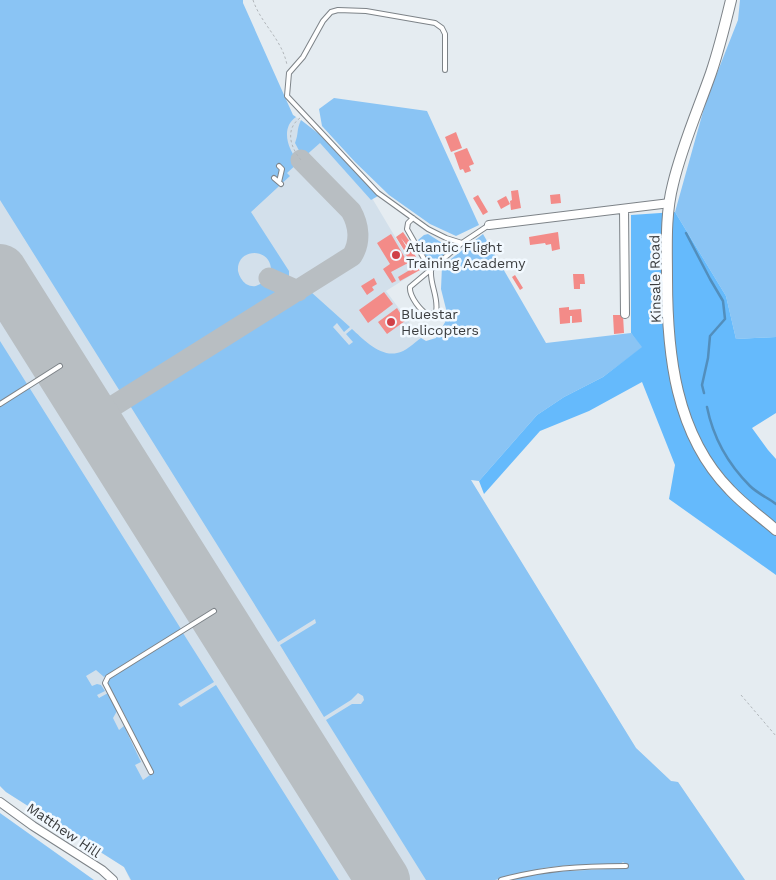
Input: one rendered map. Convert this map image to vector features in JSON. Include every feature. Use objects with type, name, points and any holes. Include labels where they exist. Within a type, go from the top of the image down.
[{"type":"main road","name":"Kinsale Road","points":[[731,0],[716,56],[672,184],[667,252],[669,321],[673,369],[679,399],[686,420],[704,456],[730,490],[776,530]]},
{"type":"street","points":[[489,225],[670,203]]},
{"type":"street","points":[[624,209],[625,314]]},
{"type":"street","name":"Matthew Hill","points":[[0,802],[33,826],[102,870],[112,880]]},
{"type":"lane","points":[[445,70],[445,34],[442,28],[435,23],[366,11],[338,10],[331,12],[323,21],[303,57],[289,73],[287,96],[378,193],[413,218],[446,238],[462,243]]},
{"type":"lane","points":[[274,178],[280,183],[282,169],[279,166]]},
{"type":"lane","points":[[413,218],[408,223],[408,230],[431,271],[437,302],[436,312],[429,315],[425,313],[410,294],[409,289],[431,271],[462,243],[489,225]]},
{"type":"lane","points":[[0,404],[60,366]]},
{"type":"lane","points":[[151,772],[105,683],[108,677],[214,611]]},
{"type":"lane","points":[[501,880],[533,872],[573,866],[626,866]]},
{"type":"path","points":[[252,0],[256,11],[276,37],[285,55],[289,73]]},
{"type":"path","points":[[301,160],[291,144],[290,132],[293,124],[305,115]]},
{"type":"path","points":[[742,695],[776,736]]},
{"type":"shaded area","points":[[0,0],[293,115],[314,130],[372,198],[416,272],[386,291],[421,338],[426,341],[470,480],[636,748],[671,781],[678,782],[745,880],[130,880],[124,867],[6,792],[0,786]]},
{"type":"shaded area","points":[[0,0],[243,0],[293,115],[296,117],[288,127],[287,139],[299,162],[287,173],[290,176],[251,212],[289,271],[289,283],[271,274],[267,258],[261,254],[248,254],[243,257],[239,263],[238,271],[242,280],[250,286],[256,286],[268,281],[286,289],[283,293],[121,393],[0,200]]},
{"type":"shaded area","points":[[740,0],[776,0],[776,337],[736,339],[726,296],[675,212],[706,101],[738,20]]},
{"type":"shaded area","points":[[334,98],[427,111],[479,225],[456,236],[430,224],[389,195],[322,126],[319,109]]},
{"type":"shaded area","points":[[301,120],[319,134],[378,196],[371,200],[320,143],[303,158],[295,143]]},
{"type":"shaded area","points":[[675,212],[726,296],[736,339],[776,337],[776,413],[752,428],[776,459],[776,575],[669,499],[675,465],[642,382],[589,411],[540,431],[484,494],[479,481],[537,415],[564,397],[603,377],[642,347],[631,333],[631,215]]},
{"type":"shaded area","points":[[428,234],[450,248],[449,251],[434,262],[429,261],[418,243],[418,240]]},
{"type":"shaded area","points":[[483,234],[546,343],[631,333],[643,347],[603,377],[564,397],[537,415],[479,481],[471,480],[636,748],[671,781],[678,782],[745,880],[509,880],[547,872],[628,868],[628,865],[623,862],[609,865],[570,865],[544,868],[495,880],[426,880],[326,720],[352,704],[361,704],[364,700],[363,696],[358,693],[351,700],[324,717],[280,645],[316,623],[315,619],[278,642],[129,404],[311,292],[350,327],[344,332],[337,323],[333,327],[349,345],[353,342],[346,334],[352,329],[378,350],[391,354],[403,351],[421,338],[426,341],[436,338],[448,317],[441,289],[442,266]]},
{"type":"shaded area","points":[[0,341],[181,629],[104,677],[96,670],[86,676],[92,686],[101,685],[105,691],[97,695],[99,698],[108,693],[117,711],[113,718],[119,730],[124,726],[141,762],[135,765],[143,780],[154,772],[145,759],[128,721],[107,684],[110,678],[183,633],[214,682],[178,704],[181,707],[216,685],[339,880],[131,880],[124,867],[6,792],[0,786]]},
{"type":"shaded area","points":[[0,813],[94,880],[0,880]]},
{"type":"building","points":[[456,132],[462,148],[451,152],[445,137]]},
{"type":"building","points":[[467,148],[474,164],[469,166],[471,171],[465,173],[463,169],[460,170],[454,153]]},
{"type":"building","points":[[518,190],[521,208],[511,210],[511,191]]},
{"type":"building","points":[[560,194],[561,203],[551,204],[550,195]]},
{"type":"building","points":[[478,195],[488,212],[483,215],[473,198]]},
{"type":"building","points":[[506,196],[510,204],[501,209],[497,201]]},
{"type":"building","points":[[403,232],[412,245],[408,247],[401,238],[407,248],[404,250],[396,237]]},
{"type":"building","points":[[558,232],[560,249],[552,251],[551,244],[546,245],[545,243],[530,245],[529,237]]},
{"type":"building","points":[[391,234],[408,263],[391,272],[396,281],[392,283],[383,269],[390,264],[377,243]]},
{"type":"building","points":[[411,248],[416,257],[410,261],[404,252]]},
{"type":"building","points":[[415,261],[420,270],[400,281],[398,277],[413,268],[411,263]]},
{"type":"building","points":[[573,274],[584,274],[585,284],[580,284],[580,289],[574,289]]},
{"type":"building","points":[[515,275],[523,288],[520,290],[512,277]]},
{"type":"building","points":[[374,278],[377,284],[372,287],[374,290],[367,295],[361,286]]},
{"type":"building","points":[[384,292],[393,304],[368,323],[359,310]]},
{"type":"building","points":[[569,307],[569,310],[581,309],[582,322],[572,323],[572,316],[570,316],[570,323],[560,324],[559,308]]},
{"type":"building","points":[[397,308],[405,321],[387,334],[378,322]]},
{"type":"building","points":[[613,315],[623,315],[624,333],[614,334]]},
{"type":"waterway","points":[[686,233],[723,301],[725,319],[710,336],[708,358],[702,385],[704,393]]},
{"type":"waterway","points":[[707,407],[717,439],[735,469],[753,489],[776,504]]},
{"type":"taxiway","points":[[104,436],[103,423],[110,408],[352,256],[357,245],[358,233],[351,211],[301,160]]},
{"type":"taxiway","points":[[269,278],[298,291]]},
{"type":"taxiway","points":[[82,401],[100,409],[110,408]]},
{"type":"runway","points":[[0,271],[383,880]]},
{"type":"place","name":"Atlantic Flight Training Academy","points":[[396,255]]},
{"type":"place","name":"Bluestar Helicopters","points":[[391,322]]}]
